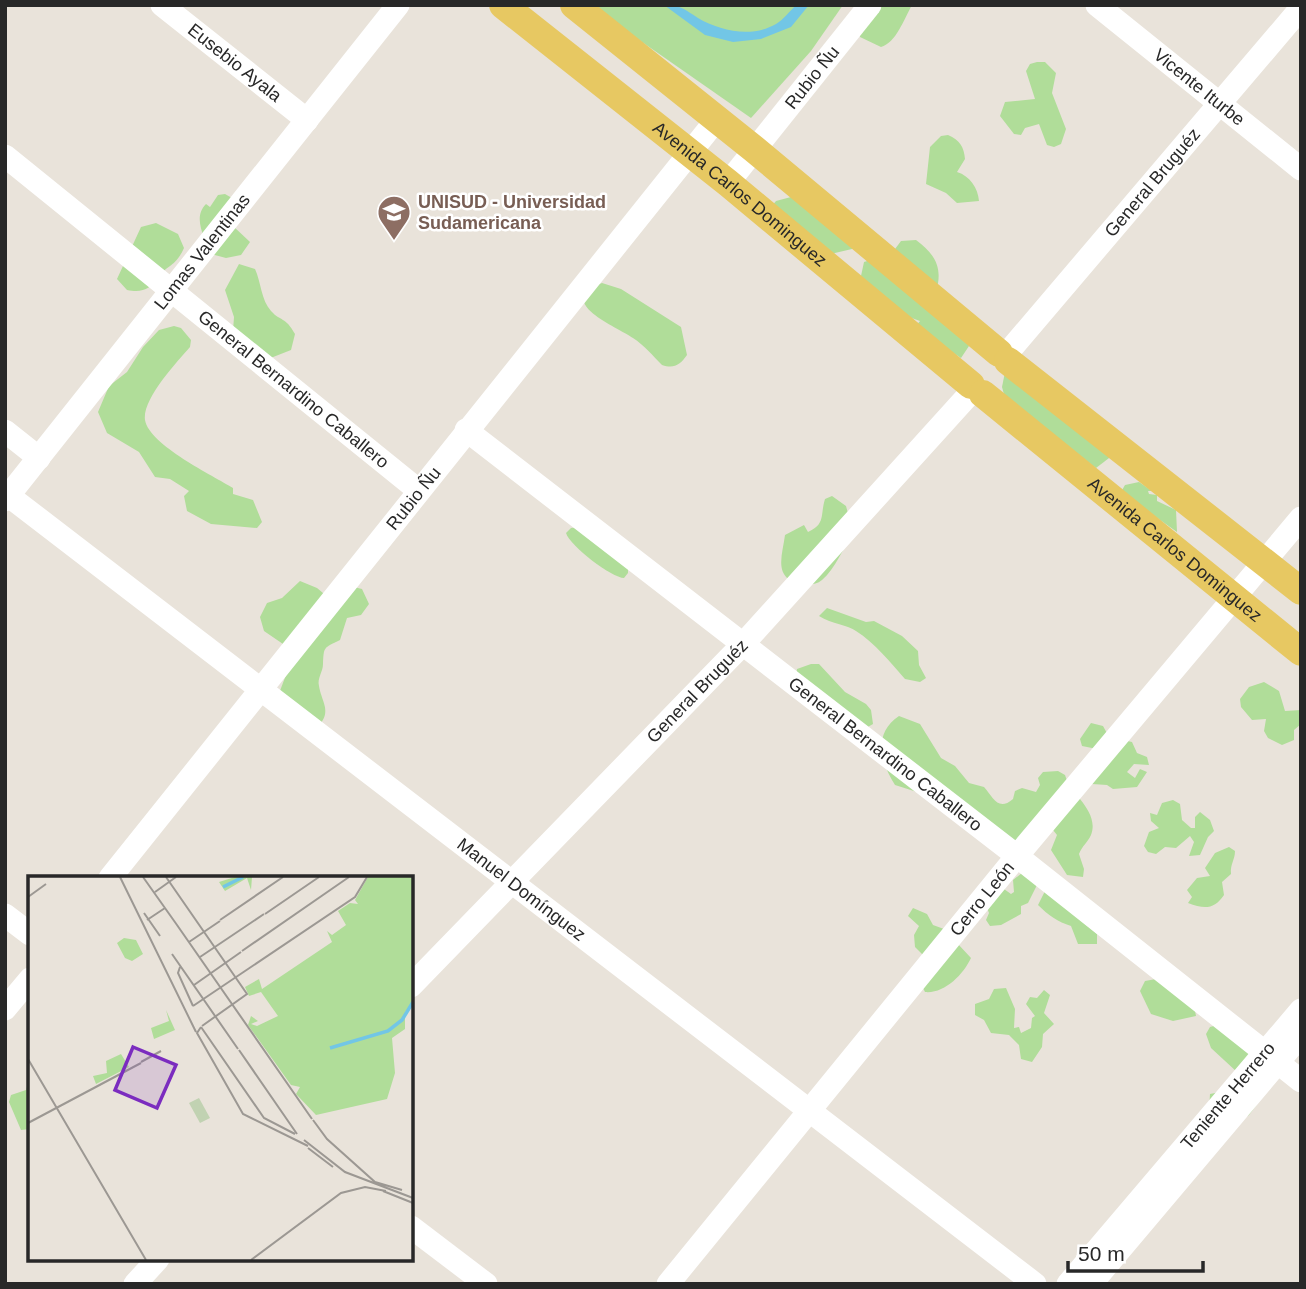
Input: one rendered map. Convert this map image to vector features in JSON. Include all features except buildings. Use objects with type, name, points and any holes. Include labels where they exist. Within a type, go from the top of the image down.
[{"type":"main road","name":"Avenida Carlos Dominguez","points":[[503,5],[728,183],[976,389],[1301,652]]},
{"type":"main road","points":[[574,5],[754,149],[1003,357],[1301,591]]},
{"type":"main road","points":[[976,389],[968,370],[973,359],[983,352],[1003,357]]},
{"type":"street","name":"Eusebio Ayala","points":[[162,5],[307,120]]},
{"type":"street","name":"Lomas Valentinas","points":[[7,498],[398,5]]},
{"type":"street","name":"Rubio Ñu","points":[[728,183],[870,5]]},
{"type":"street","name":"Vicente Iturbe","points":[[1097,5],[1301,169]]},
{"type":"street","name":"General Bruguéz","points":[[1003,357],[1301,8]]},
{"type":"street","name":"Rubio Ñu","points":[[112,876],[466,430],[717,120]]},
{"type":"street","name":"General Bernardino Caballero","points":[[5,156],[418,490]]},
{"type":"street","name":"General Bruguéz","points":[[413,984],[744,643],[976,389]]},
{"type":"street","name":"General Bernardino Caballero","points":[[466,430],[1017,856],[1301,1082]]},
{"type":"street","points":[[5,431],[38,458]]},
{"type":"street","name":"Manuel Domínguez","points":[[7,498],[811,1110],[1034,1284]]},
{"type":"street","name":"Cerro León","points":[[668,1284],[1017,856],[1301,518]]},
{"type":"street","points":[[5,915],[28,932]]},
{"type":"street","points":[[5,1009],[28,981]]},
{"type":"street","name":"Teniente Herrero","points":[[1068,1284],[1160,1187],[1271,1058],[1301,1010]]},
{"type":"street","name":"Teniente Herrero","points":[[1271,1058],[1301,1035]]},
{"type":"street","name":"Teniente Herrero","points":[[1091,1284],[1160,1187]]},
{"type":"street","points":[[413,1229],[486,1284]]},
{"type":"street","points":[[135,1284],[156,1261]]},
{"type":"green space","points":[[589,5],[843,5],[811,51],[751,118]]},
{"type":"green space","points":[[863,5],[912,5],[895,36],[881,47],[860,37],[855,24]]},
{"type":"green space","points":[[1045,62],[1056,73],[1052,93],[1066,129],[1061,144],[1054,147],[1047,145],[1039,124],[1025,128],[1021,135],[1014,134],[1000,116],[1005,102],[1035,99],[1026,71],[1030,64]]},
{"type":"green space","points":[[948,135],[956,139],[962,147],[965,159],[957,172],[973,183],[979,201],[957,203],[946,193],[926,184],[930,147],[941,136]]},
{"type":"green space","points":[[225,194],[232,198],[233,226],[250,242],[241,255],[226,258],[211,254],[200,222],[200,215],[206,204],[210,207],[218,195]]},
{"type":"green space","points":[[791,197],[856,242],[852,249],[822,256],[771,207],[776,201]]},
{"type":"green space","points":[[156,223],[178,234],[184,248],[177,259],[149,287],[137,291],[127,290],[117,279],[141,227]]},
{"type":"green space","points":[[916,240],[929,251],[936,263],[939,276],[936,292],[969,346],[961,358],[915,327],[920,321],[906,316],[861,276],[864,262],[892,253],[901,241]]},
{"type":"green space","points":[[239,264],[255,269],[268,307],[288,324],[295,334],[291,350],[263,361],[233,331],[234,317],[225,290]]},
{"type":"green space","points":[[602,283],[621,289],[681,327],[687,355],[682,361],[673,366],[662,365],[637,341],[593,314],[586,306],[584,298],[588,290]]},
{"type":"green space","points":[[174,326],[181,328],[191,340],[190,347],[169,371],[149,402],[145,420],[149,430],[170,449],[233,488],[233,494],[253,500],[262,522],[257,528],[211,524],[187,511],[184,496],[189,491],[170,479],[155,477],[139,452],[107,433],[98,412],[109,386],[127,372],[143,347],[159,330]]},
{"type":"green space","points":[[1005,372],[1113,455],[1096,468],[1005,398],[1002,387]]},
{"type":"green space","points":[[1139,482],[1152,491],[1148,491],[1149,494],[1157,495],[1157,501],[1176,510],[1177,532],[1121,492],[1125,485]]},
{"type":"green space","points":[[832,496],[846,506],[853,532],[835,564],[822,580],[810,584],[792,581],[786,577],[781,566],[785,535],[804,525],[808,532],[818,526],[825,499]]},
{"type":"green space","points":[[579,527],[628,564],[628,573],[624,578],[601,567],[575,546],[566,533],[571,528]]},
{"type":"green space","points":[[300,581],[317,588],[329,598],[354,587],[362,589],[369,604],[361,615],[347,618],[340,640],[324,651],[319,678],[325,709],[321,723],[278,696],[286,675],[283,644],[264,631],[260,617],[267,603],[282,598]]},
{"type":"green space","points":[[827,608],[866,622],[874,621],[902,636],[918,651],[919,665],[926,678],[920,682],[905,679],[863,636],[853,629],[819,616]]},
{"type":"green space","points":[[819,664],[845,692],[866,704],[871,710],[873,724],[866,728],[796,677],[797,669]]},
{"type":"green space","points":[[1264,682],[1279,691],[1285,711],[1301,710],[1301,724],[1294,730],[1294,740],[1282,745],[1268,738],[1264,731],[1266,719],[1252,720],[1241,707],[1240,699],[1249,687]]},
{"type":"green space","points":[[899,716],[920,724],[941,758],[955,766],[969,783],[984,787],[1000,804],[1008,803],[1013,799],[1015,791],[1022,788],[1036,792],[1040,785],[1038,778],[1043,772],[1058,771],[1065,775],[1088,810],[1093,826],[1091,835],[1079,854],[1084,869],[1083,877],[1067,875],[1051,850],[1057,835],[1053,830],[1021,844],[917,792],[895,785],[883,758],[882,740],[885,731]]},
{"type":"green space","points":[[1091,723],[1103,726],[1109,737],[1132,742],[1137,753],[1147,757],[1149,765],[1134,764],[1127,772],[1135,778],[1140,769],[1147,772],[1137,787],[1113,789],[1107,785],[1092,784],[1097,749],[1082,746],[1080,739]]},
{"type":"green space","points":[[1173,800],[1180,804],[1182,820],[1191,828],[1195,828],[1195,817],[1200,812],[1210,820],[1214,831],[1208,837],[1200,855],[1189,856],[1194,842],[1190,836],[1176,848],[1165,847],[1156,854],[1148,852],[1144,846],[1149,832],[1159,828],[1151,821],[1150,813],[1157,815],[1162,803]]},
{"type":"green space","points":[[1229,847],[1235,854],[1231,874],[1222,882],[1224,895],[1208,907],[1188,903],[1192,897],[1187,890],[1197,878],[1210,876],[1205,868],[1215,853]]},
{"type":"green space","points":[[1022,873],[1037,885],[1028,903],[1021,906],[1021,914],[1001,925],[990,926],[986,920],[989,913],[986,905],[1004,889],[1011,894],[1014,892],[1013,880]]},
{"type":"green space","points":[[1045,891],[1097,934],[1097,944],[1078,944],[1071,926],[1053,918],[1038,905]]},
{"type":"green space","points":[[913,908],[927,914],[933,925],[944,929],[971,958],[958,977],[946,987],[932,992],[925,992],[923,988],[923,955],[915,947],[914,935],[919,926],[908,916]]},
{"type":"green space","points":[[1156,979],[1193,1000],[1196,1016],[1173,1021],[1151,1014],[1140,991],[1145,981]]},
{"type":"green space","points":[[1006,988],[1015,1009],[1014,1028],[1019,1027],[1021,1033],[1031,1028],[1032,1018],[1035,1016],[1026,1004],[1030,997],[1037,998],[1044,990],[1050,995],[1044,1013],[1054,1024],[1043,1034],[1042,1047],[1032,1062],[1021,1059],[1019,1045],[1009,1035],[991,1033],[984,1020],[975,1015],[975,1004],[989,999],[994,989]]},
{"type":"green space","points":[[1225,1023],[1247,1032],[1258,1103],[1249,1115],[1236,1124],[1209,1110],[1210,1094],[1225,1091],[1237,1072],[1211,1048],[1206,1034],[1210,1027]]},
{"type":"green space","points":[[28,1082],[28,1129],[21,1130],[9,1102],[11,1095],[26,1090]]},
{"type":"water","points":[[664,5],[682,8],[716,26],[747,32],[776,24],[796,5],[809,5],[791,27],[761,39],[733,42],[705,35]]},
{"type":"place","name":"UNISUD - Universidad Sudamericana","points":[[394,242]]}]
